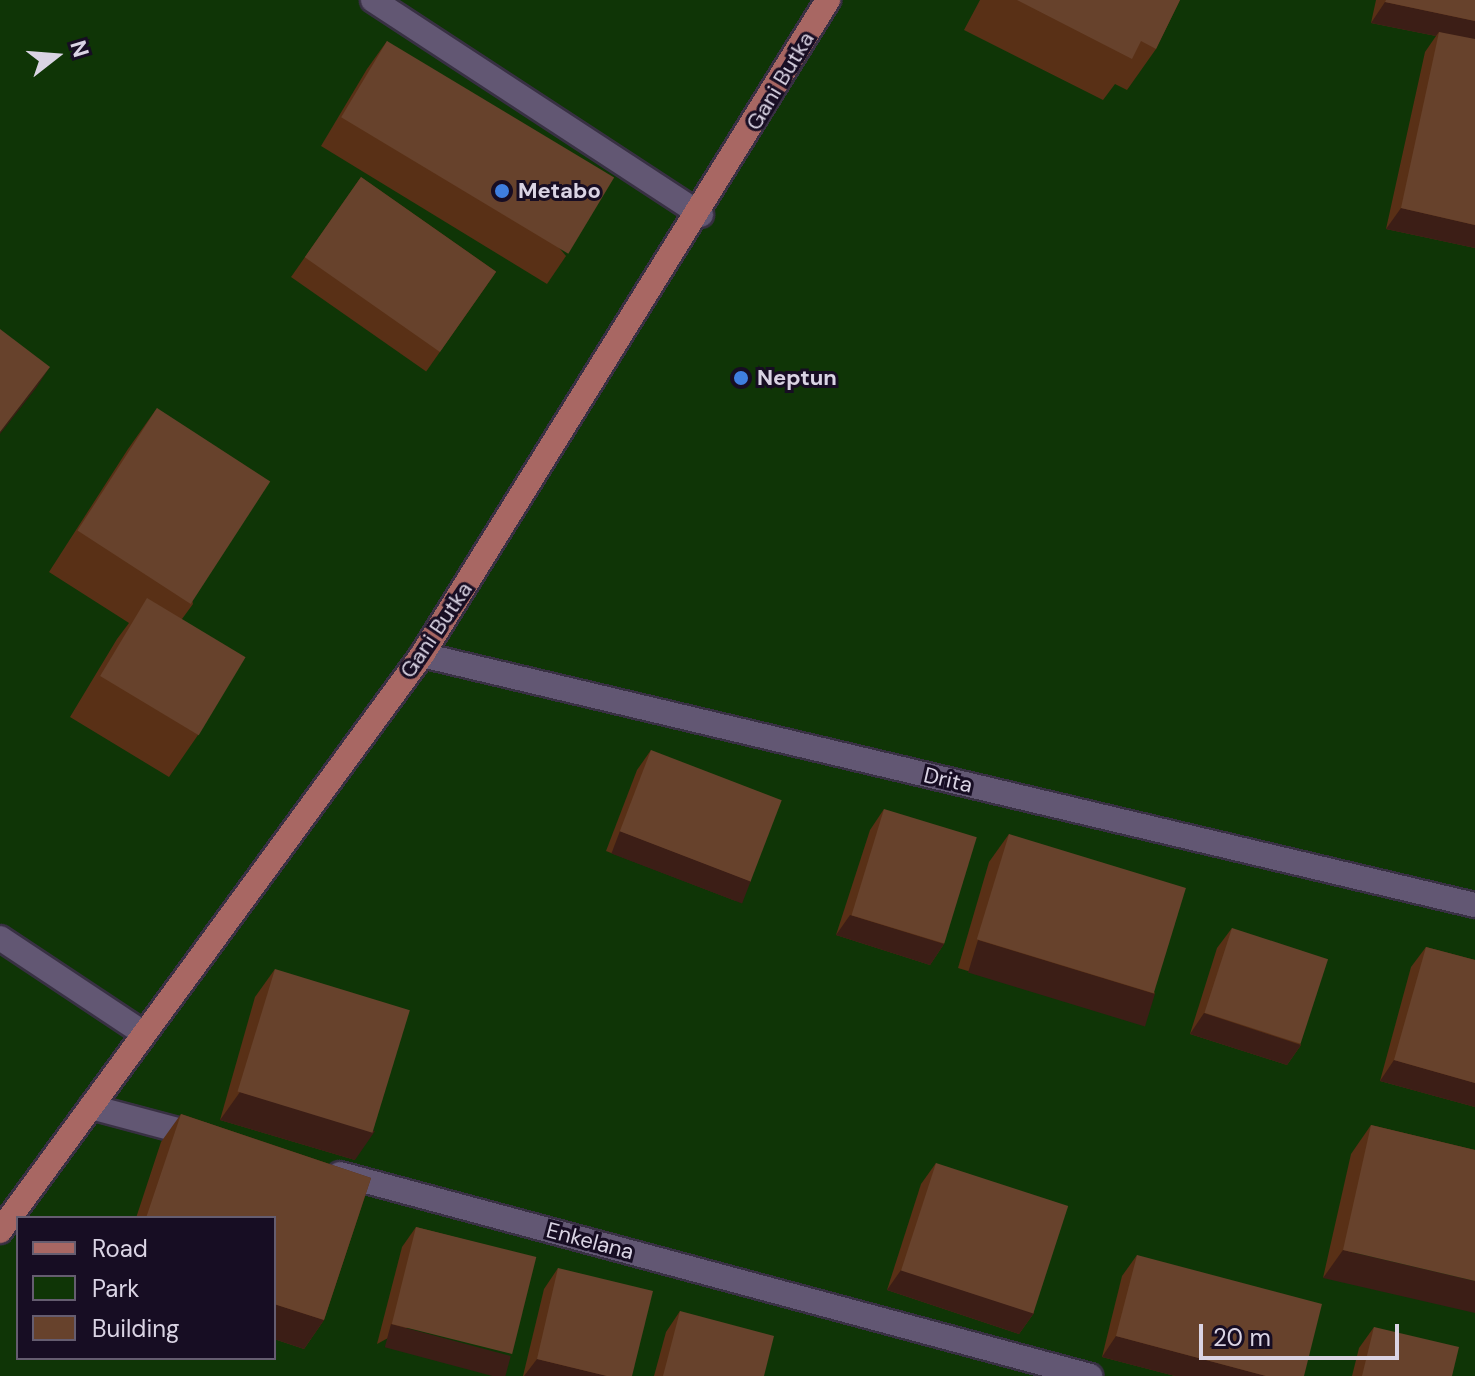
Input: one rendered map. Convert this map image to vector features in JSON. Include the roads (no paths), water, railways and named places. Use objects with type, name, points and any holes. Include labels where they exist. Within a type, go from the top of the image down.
[{"type":"main road","name":"Gani Butka","points":[[0,1231],[422,655],[701,215],[828,0]]},
{"type":"street","points":[[373,0],[701,215]]},
{"type":"street","name":"Drita","points":[[422,655],[1475,905]]},
{"type":"street","points":[[0,938],[143,1033]]},
{"type":"street","points":[[91,1107],[229,1144]]},
{"type":"street","name":"Enkelana","points":[[321,1169],[1090,1376]]},
{"type":"place","name":"Metabo","points":[[502,191]]},
{"type":"place","name":"Neptun","points":[[741,378]]}]
